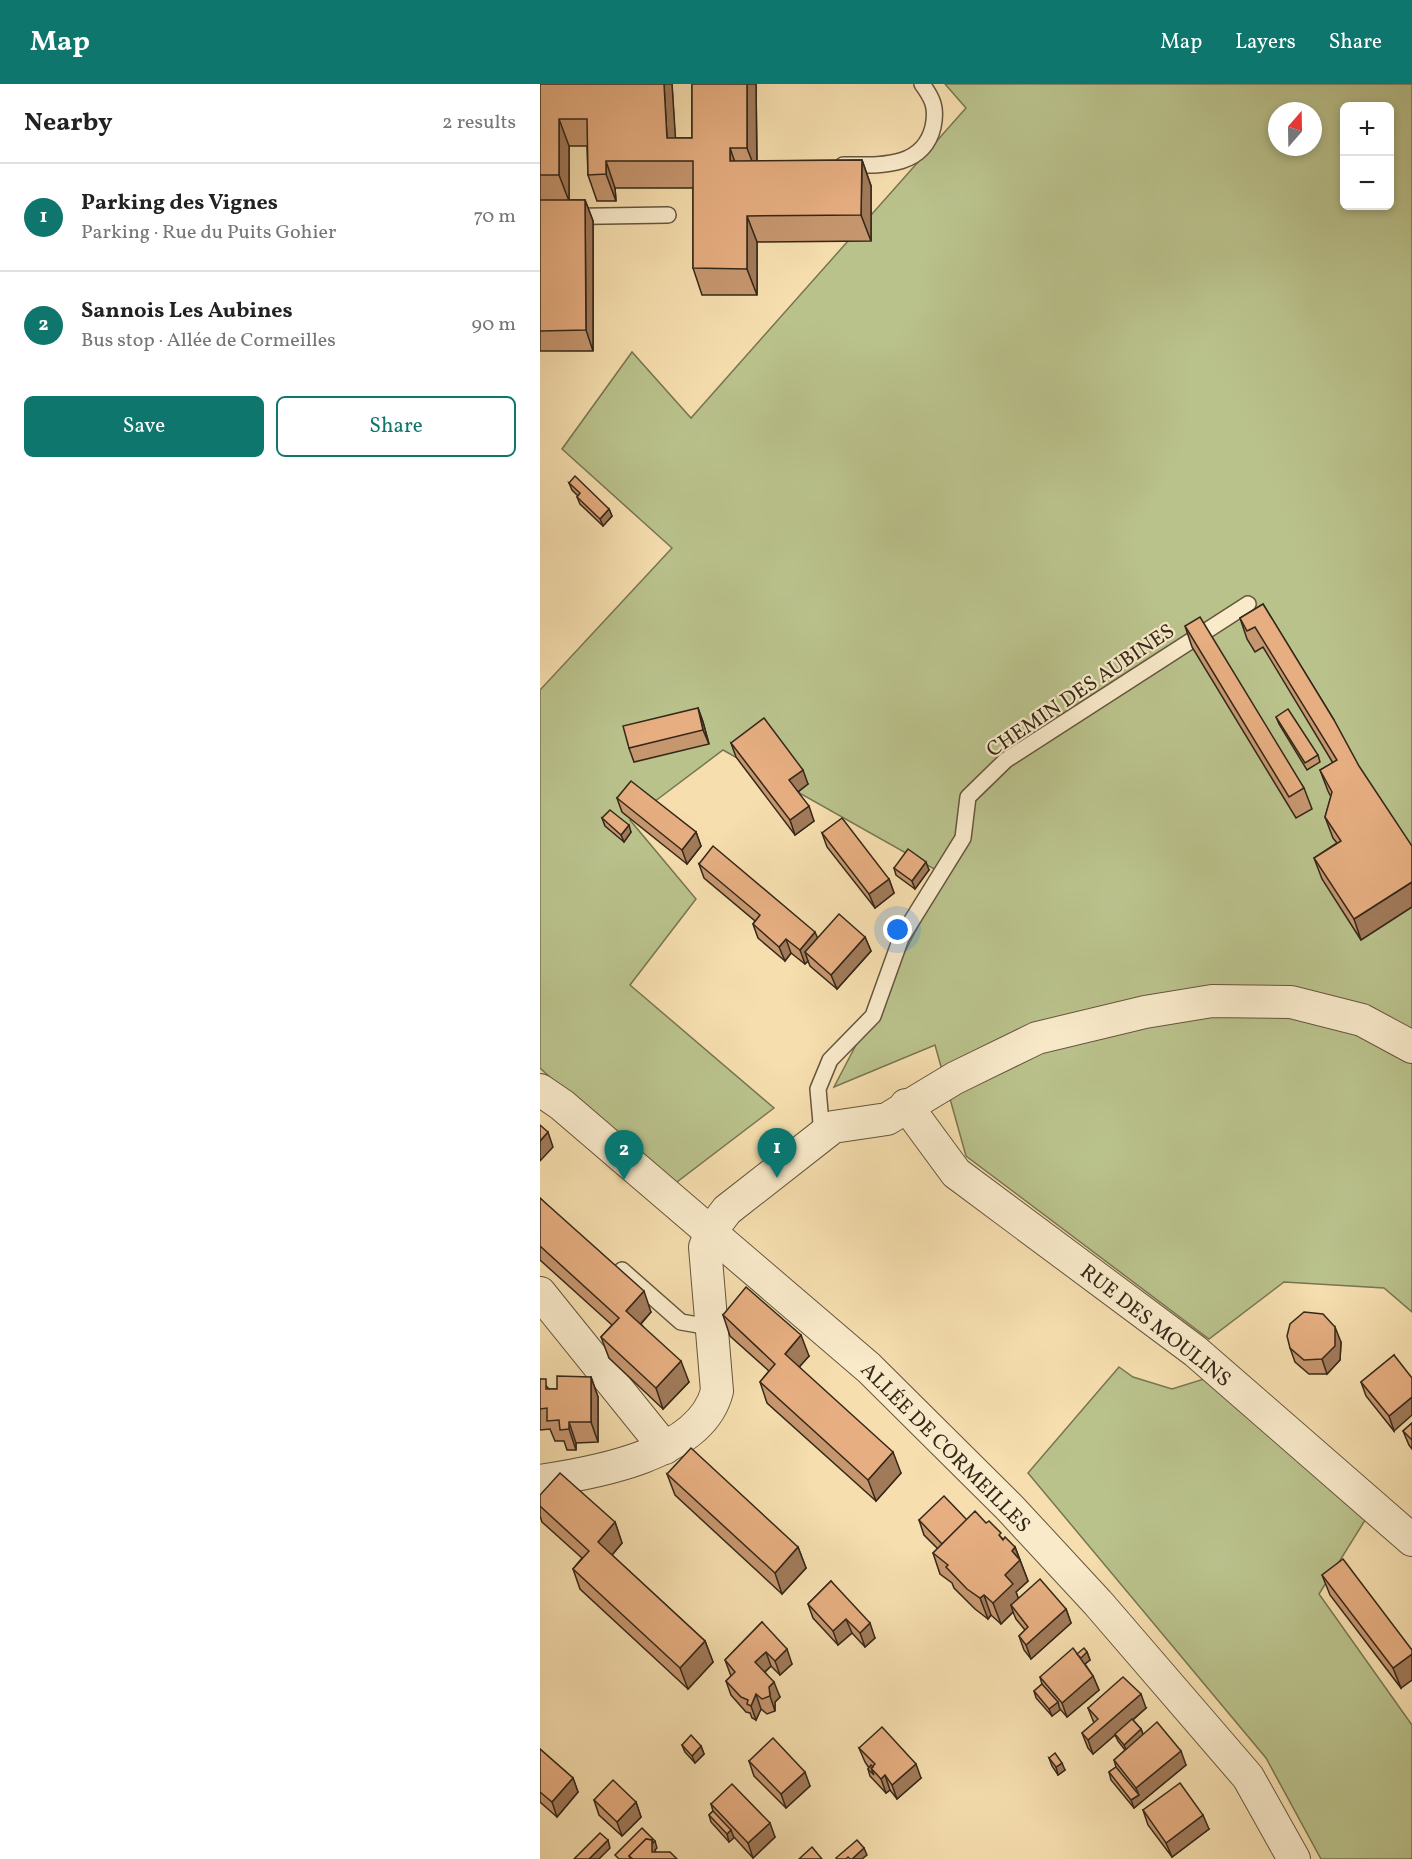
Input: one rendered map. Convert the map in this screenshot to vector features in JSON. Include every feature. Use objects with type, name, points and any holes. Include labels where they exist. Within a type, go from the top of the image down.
[{"type":"street","points":[[540,1481],[600,1472],[665,1448],[692,1429],[714,1404],[717,1391],[705,1247],[711,1231],[727,1210],[833,1127],[887,1119],[906,1105],[1037,1038],[1145,1012],[1212,1001],[1291,1002],[1362,1020],[1412,1047]]},
{"type":"street","name":"ALLÉE DE CORMEILLES","points":[[540,1090],[562,1105],[869,1368],[1034,1534],[1098,1603],[1248,1777],[1294,1859]]},
{"type":"street","name":"RUE DES MOULINS","points":[[906,1105],[956,1173],[1195,1351],[1412,1540]]},
{"type":"street","points":[[540,1293],[665,1448]]},
{"type":"lane","points":[[832,164],[878,165],[915,157],[930,138],[935,119],[935,102],[922,84]]},
{"type":"lane","points":[[540,217],[668,215]]},
{"type":"lane","name":"CHEMIN DES AUBINES","points":[[809,1146],[821,1123],[818,1089],[830,1060],[873,1016],[901,938],[963,838],[968,797],[1006,760],[1248,604]]},
{"type":"lane","points":[[622,1270],[681,1322],[710,1327]]},
{"type":"green space","points":[[945,84],[1412,84],[1412,1312],[1384,1288],[1284,1282],[1209,1339],[966,1156],[935,1045],[834,1087],[945,875],[723,750],[630,820],[696,899],[630,985],[774,1108],[669,1188],[540,1068],[540,690],[672,548],[562,449],[632,352],[691,418],[966,108]]},
{"type":"green space","points":[[1119,1367],[1133,1377],[1172,1389],[1207,1378],[1367,1517],[1319,1594],[1412,1725],[1412,1859],[1321,1859],[1266,1758],[1028,1473]]},
{"type":"building","points":[[540,84],[664,84],[667,138],[692,138],[692,84],[747,84],[747,148],[730,148],[730,161],[862,160],[861,215],[747,216],[747,269],[693,268],[693,161],[606,161],[606,174],[588,175],[587,119],[559,119],[559,175],[540,175]]},
{"type":"building","points":[[540,200],[585,200],[586,330],[540,331]]},
{"type":"building","points":[[575,476],[609,509],[600,519],[577,497],[580,493],[569,483]]},
{"type":"building","points":[[1263,604],[1334,720],[1359,766],[1412,846],[1412,882],[1354,919],[1314,858],[1341,841],[1325,817],[1332,792],[1320,770],[1337,760],[1255,627],[1247,631],[1240,618]]},
{"type":"building","points":[[1200,617],[1304,788],[1289,797],[1185,626]]},
{"type":"building","points":[[698,708],[703,730],[629,748],[623,726]]},
{"type":"building","points":[[1288,709],[1318,755],[1305,763],[1276,717]]},
{"type":"building","points":[[764,718],[803,770],[789,780],[809,806],[790,820],[731,743]]},
{"type":"building","points":[[631,781],[696,832],[682,850],[617,798]]},
{"type":"building","points":[[610,810],[629,825],[621,835],[602,818]]},
{"type":"building","points":[[842,818],[889,879],[869,894],[822,833]]},
{"type":"building","points":[[713,846],[815,932],[800,950],[786,939],[779,947],[753,924],[760,915],[699,864]]},
{"type":"building","points":[[908,849],[926,862],[912,881],[894,868]]},
{"type":"building","points":[[839,914],[865,937],[831,975],[805,952]]},
{"type":"building","points":[[540,1125],[548,1132],[540,1141]]},
{"type":"building","points":[[540,1198],[644,1291],[626,1311],[681,1361],[656,1388],[601,1337],[619,1318],[540,1246]]},
{"type":"building","points":[[746,1287],[801,1335],[785,1354],[893,1452],[868,1480],[760,1382],[775,1364],[723,1315]]},
{"type":"building","points":[[1304,1312],[1323,1314],[1335,1327],[1335,1346],[1322,1359],[1304,1360],[1290,1348],[1287,1336],[1290,1324]]},
{"type":"building","points":[[1394,1355],[1412,1378],[1412,1397],[1389,1416],[1361,1382]]},
{"type":"building","points":[[557,1376],[591,1377],[591,1422],[569,1422],[569,1429],[560,1430],[559,1420],[547,1421],[547,1408],[540,1409],[540,1379],[546,1379],[546,1389],[557,1389]]},
{"type":"building","points":[[1412,1423],[1412,1440],[1403,1431]]},
{"type":"building","points":[[691,1448],[798,1547],[775,1573],[667,1474]]},
{"type":"building","points":[[560,1473],[615,1522],[598,1542],[705,1641],[680,1668],[573,1569],[589,1551],[540,1506],[540,1495]]},
{"type":"building","points":[[944,1496],[967,1520],[942,1544],[919,1520]]},
{"type":"building","points":[[975,1511],[986,1523],[989,1521],[1001,1533],[999,1535],[1003,1540],[1005,1537],[1015,1547],[1012,1551],[1020,1560],[1005,1575],[1013,1584],[993,1603],[984,1595],[980,1598],[967,1589],[946,1567],[948,1565],[933,1553]]},
{"type":"building","points":[[1343,1559],[1412,1650],[1412,1654],[1393,1668],[1322,1575]]},
{"type":"building","points":[[1040,1579],[1066,1609],[1026,1645],[1019,1636],[1028,1627],[1011,1605]]},
{"type":"building","points":[[831,1581],[870,1623],[860,1633],[846,1619],[833,1631],[808,1604]]},
{"type":"building","points":[[762,1622],[787,1649],[775,1661],[766,1652],[755,1662],[774,1682],[769,1687],[770,1696],[762,1699],[756,1694],[751,1706],[747,1704],[748,1700],[741,1697],[726,1681],[735,1672],[725,1660]]},
{"type":"building","points":[[1073,1648],[1093,1676],[1062,1703],[1040,1677]]},
{"type":"building","points":[[1084,1648],[1087,1652],[1081,1658],[1077,1654]]},
{"type":"building","points":[[1123,1677],[1141,1694],[1088,1740],[1082,1733],[1098,1719],[1088,1708]]},
{"type":"building","points":[[1042,1684],[1058,1702],[1049,1709],[1034,1691]]},
{"type":"building","points":[[1132,1719],[1141,1729],[1124,1745],[1115,1734]]},
{"type":"building","points":[[1157,1722],[1181,1751],[1136,1788],[1114,1760]]},
{"type":"building","points":[[882,1727],[916,1764],[892,1785],[885,1775],[881,1779],[871,1768],[875,1764],[859,1748]]},
{"type":"building","points":[[691,1735],[701,1746],[692,1756],[682,1745]]},
{"type":"building","points":[[773,1738],[805,1772],[781,1794],[749,1761]]},
{"type":"building","points":[[540,1749],[573,1778],[552,1802],[540,1792]]},
{"type":"building","points":[[1055,1753],[1062,1763],[1056,1767],[1049,1758]]},
{"type":"building","points":[[1116,1767],[1139,1795],[1131,1800],[1109,1772]]},
{"type":"building","points":[[613,1780],[636,1802],[617,1822],[594,1800]]},
{"type":"building","points":[[1180,1783],[1203,1815],[1166,1843],[1143,1810]]},
{"type":"building","points":[[732,1784],[770,1823],[748,1843],[711,1804]]},
{"type":"building","points":[[713,1811],[731,1830],[727,1834],[709,1815]]},
{"type":"building","points":[[642,1828],[655,1841],[653,1843],[652,1840],[646,1839],[629,1856],[631,1859],[619,1859],[615,1855]]},
{"type":"building","points":[[600,1833],[608,1840],[589,1859],[574,1859]]},
{"type":"building","points":[[646,1839],[652,1840],[652,1852],[670,1852],[677,1859],[633,1859],[629,1856]]},
{"type":"building","points":[[857,1840],[864,1848],[852,1859],[836,1858]]},
{"type":"building","points":[[812,1847],[822,1859],[799,1859]]},
{"type":"place","name":"Parking des Vignes","points":[[777,1178]]},
{"type":"place","name":"Sannois Les Aubines","points":[[624,1180]]}]
